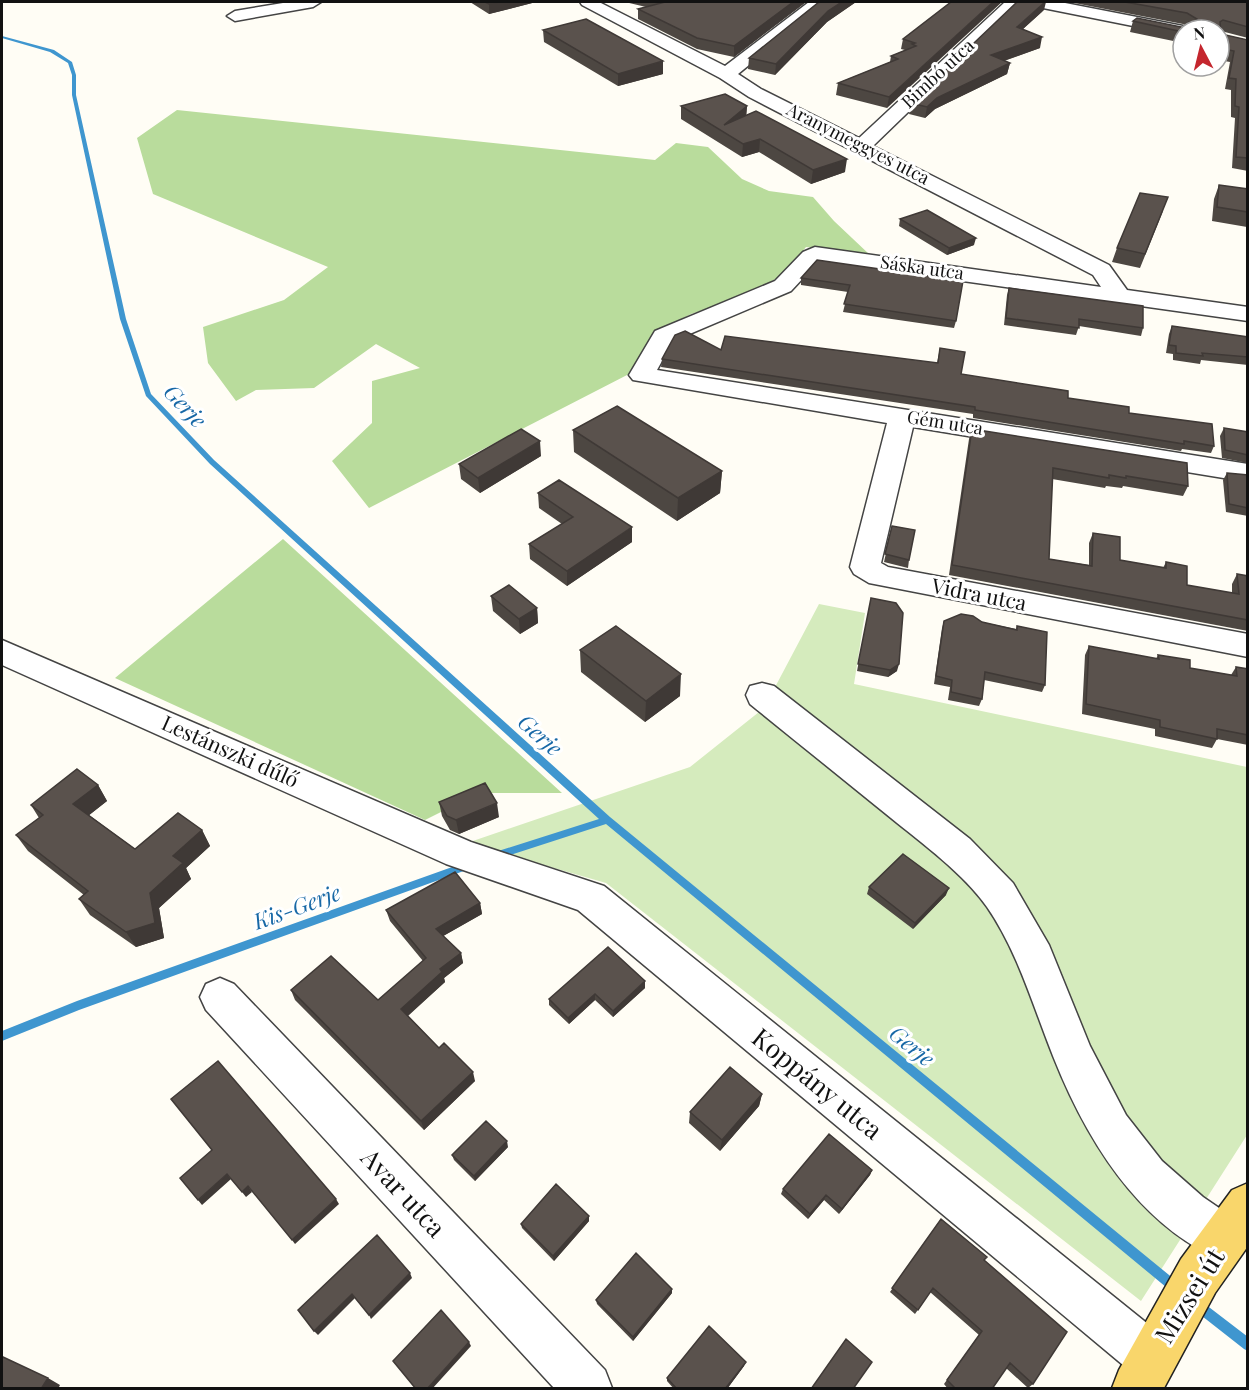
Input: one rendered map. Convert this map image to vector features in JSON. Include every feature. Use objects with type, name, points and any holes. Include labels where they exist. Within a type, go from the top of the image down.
[{"type":"main road","name":"Mizsei út","points":[[1153,1357],[1198,1276],[1236,1222]]},
{"type":"street","points":[[235,16],[313,2]]},
{"type":"street","name":"Aranymeggyes utca","points":[[588,2],[617,7],[755,93],[1101,270],[1119,296]]},
{"type":"street","points":[[726,74],[818,2]]},
{"type":"street","name":"Bimbó utca","points":[[862,146],[1014,2]]},
{"type":"street","points":[[1038,2],[1171,29]]},
{"type":"street","name":"Sáska utca","points":[[642,375],[664,336],[783,286],[806,259],[815,254],[1248,314]]},
{"type":"street","name":"Gém utca","points":[[642,375],[1248,472]]},
{"type":"street","name":"Vidra utca","points":[[902,416],[865,567],[880,576],[1248,646]]},
{"type":"street","name":"Lestánszki dűlő","points":[[2,652],[459,853]]},
{"type":"street","points":[[762,695],[957,850],[1000,895],[1035,958],[1074,1057],[1111,1131],[1146,1177],[1187,1213],[1236,1222]]},
{"type":"street","name":"Koppány utca","points":[[459,853],[559,885],[591,898],[1153,1357]]},
{"type":"street","name":"Avar utca","points":[[220,997],[586,1389]]},
{"type":"green space","points":[[177,110],[655,160],[676,143],[708,147],[742,179],[769,191],[813,197],[834,221],[870,255],[806,247],[783,275],[740,298],[691,314],[653,334],[629,374],[369,508],[332,461],[372,423],[372,381],[420,368],[376,344],[314,388],[256,390],[236,401],[208,363],[203,327],[284,300],[328,267],[153,194],[137,138]]},
{"type":"green space","points":[[283,539],[562,793],[479,793],[425,820],[115,678]]},
{"type":"green space","points":[[819,604],[865,613],[854,684],[1247,767],[1247,1135],[1141,1301],[606,883],[467,843],[690,767],[764,708]]},
{"type":"building","points":[[665,2],[793,2],[734,46],[697,38],[638,9]]},
{"type":"building","points":[[819,2],[842,2],[828,11],[776,64],[749,58]]},
{"type":"building","points":[[951,2],[993,2],[889,97],[838,83],[898,59],[891,56],[916,46],[912,44],[915,43],[903,39]]},
{"type":"building","points":[[1017,2],[1045,2],[1017,27],[1042,37],[991,55],[1010,63],[937,98],[927,107],[911,103]]},
{"type":"building","points":[[1125,2],[1248,2],[1248,27],[1231,22],[1231,18],[1195,18],[1187,13]]},
{"type":"building","points":[[1137,18],[1171,25],[1171,29],[1133,21]]},
{"type":"building","points":[[586,19],[663,61],[618,74],[543,30]]},
{"type":"building","points":[[1231,36],[1248,40],[1248,158],[1236,157],[1239,107],[1235,106],[1236,79],[1229,78],[1231,78],[1234,51],[1231,50]]},
{"type":"building","points":[[725,94],[747,106],[724,125],[756,111],[847,159],[813,170],[760,139],[743,144],[681,106]]},
{"type":"building","points":[[1219,185],[1248,189],[1248,212],[1217,207]]},
{"type":"building","points":[[1140,193],[1168,197],[1145,254],[1117,248]]},
{"type":"building","points":[[927,210],[976,238],[949,248],[900,219]]},
{"type":"building","points":[[817,260],[963,281],[956,321],[844,304],[850,285],[801,278]]},
{"type":"building","points":[[1009,288],[1143,306],[1143,328],[1079,319],[1079,328],[1006,318]]},
{"type":"building","points":[[1172,326],[1248,337],[1248,357],[1176,353],[1176,346],[1169,345]]},
{"type":"building","points":[[685,331],[721,350],[725,336],[938,363],[940,348],[965,352],[961,374],[1068,391],[1068,398],[1129,407],[1129,413],[1212,424],[1214,446],[1184,441],[1184,444],[975,410],[975,407],[662,359],[675,335]]},
{"type":"building","points":[[617,406],[722,471],[678,498],[573,430]]},
{"type":"building","points":[[1224,428],[1248,432],[1248,455],[1225,450]]},
{"type":"building","points":[[521,429],[540,441],[478,478],[459,464]]},
{"type":"building","points":[[972,429],[1187,463],[1188,486],[1126,476],[1126,478],[1109,475],[1109,478],[1053,468],[1049,559],[1092,566],[1093,533],[1120,537],[1120,560],[1166,568],[1166,562],[1187,566],[1187,585],[1239,594],[1237,574],[1248,576],[1248,620],[952,565]]},
{"type":"building","points":[[1227,473],[1248,475],[1248,508],[1229,504]]},
{"type":"building","points":[[559,480],[632,527],[567,571],[529,544],[573,517],[538,493]]},
{"type":"building","points":[[892,526],[915,530],[909,560],[885,554]]},
{"type":"building","points":[[509,585],[537,608],[519,619],[491,596]]},
{"type":"building","points":[[871,598],[896,603],[903,613],[899,664],[890,670],[858,664]]},
{"type":"building","points":[[961,614],[973,616],[982,622],[1017,630],[1017,626],[1047,632],[1045,685],[985,672],[982,699],[951,692],[952,680],[936,676],[944,621]]},
{"type":"building","points":[[616,626],[681,674],[646,701],[580,650]]},
{"type":"building","points":[[1089,646],[1159,659],[1158,655],[1190,660],[1190,668],[1237,676],[1236,667],[1248,669],[1248,735],[1217,729],[1217,739],[1160,727],[1160,720],[1086,704]]},
{"type":"building","points":[[77,769],[98,785],[73,804],[135,849],[178,813],[202,830],[173,856],[183,863],[150,893],[155,923],[126,932],[79,899],[88,891],[16,835],[43,815],[31,805]]},
{"type":"building","points":[[485,783],[497,803],[456,820],[447,816],[439,802]]},
{"type":"building","points":[[903,854],[949,888],[915,923],[869,887]]},
{"type":"building","points":[[455,872],[480,903],[436,929],[461,953],[440,969],[442,972],[401,1009],[439,1048],[444,1043],[473,1072],[421,1121],[291,990],[331,956],[378,1000],[426,958],[386,910]]},
{"type":"building","points":[[608,947],[645,981],[613,1011],[595,994],[568,1018],[549,999]]},
{"type":"building","points":[[218,1061],[336,1199],[292,1240],[248,1186],[242,1192],[227,1174],[198,1200],[180,1178],[212,1150],[171,1099]]},
{"type":"building","points":[[730,1067],[762,1094],[722,1140],[690,1112]]},
{"type":"building","points":[[486,1121],[507,1141],[474,1176],[452,1155]]},
{"type":"building","points":[[829,1134],[872,1170],[842,1209],[826,1195],[810,1214],[783,1189]]},
{"type":"building","points":[[556,1184],[589,1216],[553,1256],[521,1224]]},
{"type":"building","points":[[941,1219],[987,1257],[984,1260],[1067,1332],[1033,1384],[1010,1363],[992,1389],[956,1389],[947,1380],[982,1331],[933,1288],[918,1310],[892,1288]]},
{"type":"building","points":[[377,1235],[410,1273],[369,1315],[352,1294],[314,1331],[298,1310]]},
{"type":"building","points":[[636,1253],[672,1289],[633,1337],[596,1300]]},
{"type":"building","points":[[441,1310],[469,1342],[427,1389],[416,1389],[393,1361]]},
{"type":"building","points":[[709,1326],[746,1362],[725,1389],[677,1389],[667,1378]]},
{"type":"building","points":[[846,1339],[872,1362],[853,1389],[811,1389]]},
{"type":"building","points":[[3,1357],[48,1378],[41,1389],[2,1389]]},
{"type":"waterway","name":"Gerje","points":[[2,37],[52,51],[70,62],[74,75],[74,95],[123,319],[148,395],[212,462],[607,820]]},
{"type":"waterway","name":"Kis-Gerje","points":[[495,856],[607,820]]},
{"type":"waterway","name":"Gerje","points":[[607,820],[1176,1288]]},
{"type":"waterway","name":"Kis-Gerje","points":[[2,1036],[77,1006],[469,865]]},
{"type":"waterway","name":"Gerje","points":[[1197,1305],[1248,1345]]}]
